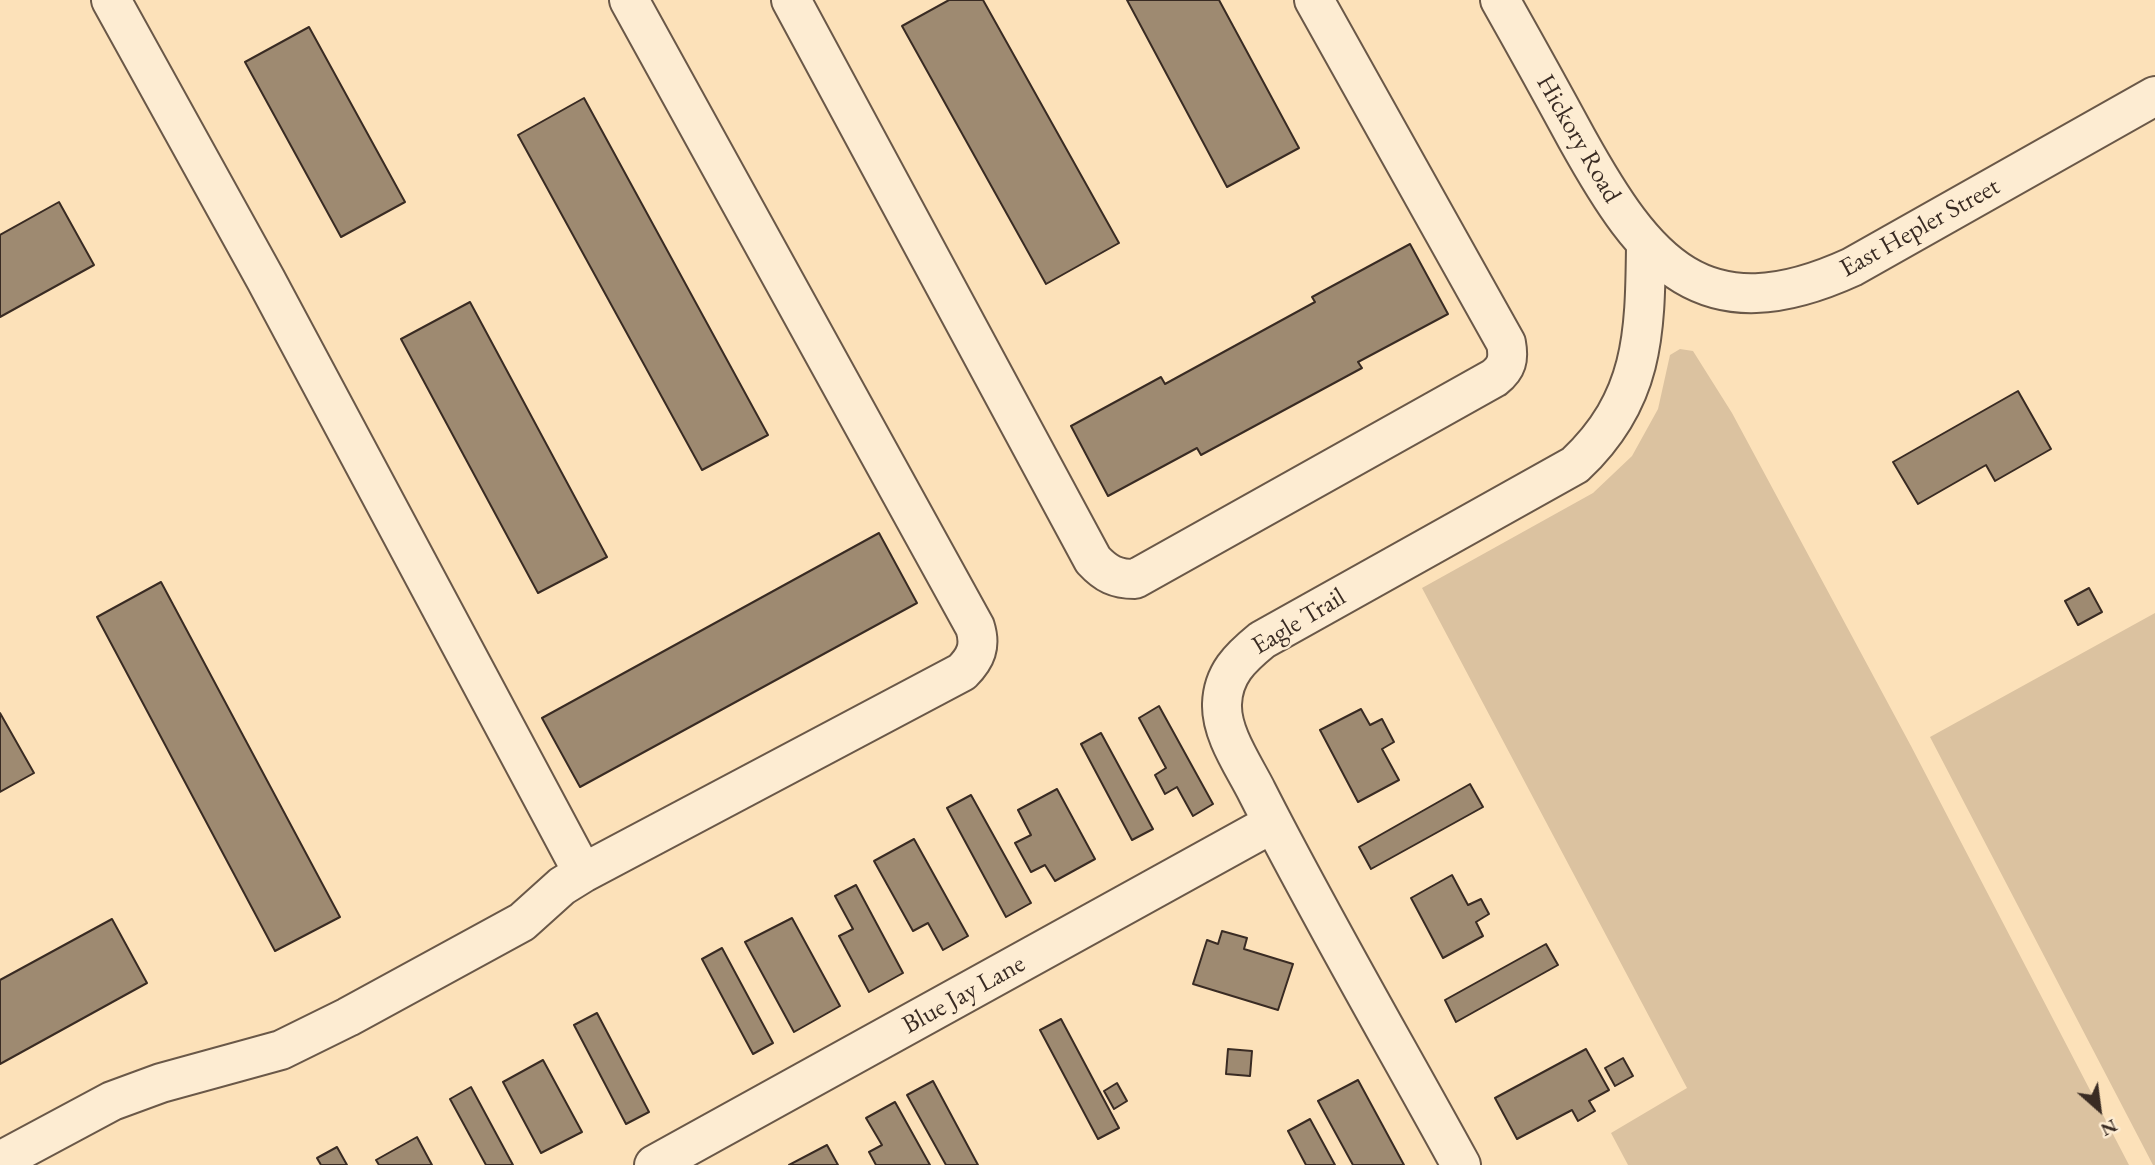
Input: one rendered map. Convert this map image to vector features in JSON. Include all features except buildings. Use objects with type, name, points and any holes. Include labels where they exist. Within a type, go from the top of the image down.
[{"type":"street","points":[[111,0],[266,280],[583,873]]},
{"type":"street","points":[[0,1161],[112,1101],[161,1083],[282,1050],[522,922],[562,886],[583,873],[961,672],[973,662],[979,638],[956,592],[629,0]]},
{"type":"street","points":[[791,0],[1093,560],[1105,573],[1121,579],[1135,579],[1504,370],[1508,357],[1506,343],[1314,0]]},
{"type":"street","name":"Hickory Road","points":[[1500,0],[1609,197],[1659,256]]},
{"type":"street","name":"East Hepler Street","points":[[1659,256],[1704,285],[1742,293],[1779,292],[1825,279],[2155,96]]},
{"type":"street","name":"Eagle Trail","points":[[1461,1165],[1273,823],[1224,725],[1225,685],[1235,662],[1262,640],[1575,466],[1593,449],[1626,402],[1641,350],[1659,256]]},
{"type":"street","name":"Blue Jay Lane","points":[[654,1165],[1214,859],[1273,823]]},
{"type":"shaded area","points":[[1680,349],[1693,351],[1732,413],[1911,746],[2129,1165],[1628,1165],[1611,1133],[1687,1088],[1422,588],[1593,493],[1632,456],[1658,409],[1670,355]]},
{"type":"shaded area","points":[[2155,613],[2155,1165],[2153,1165],[1930,737]]}]
